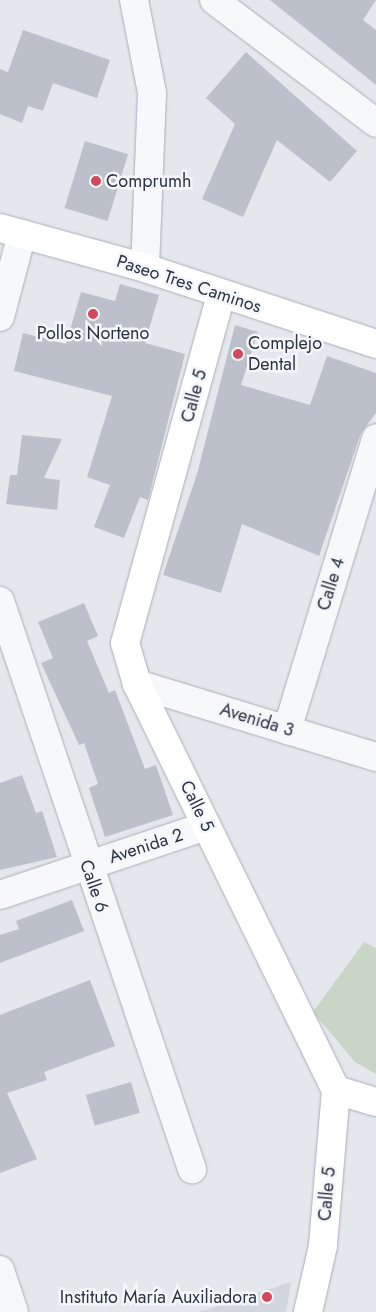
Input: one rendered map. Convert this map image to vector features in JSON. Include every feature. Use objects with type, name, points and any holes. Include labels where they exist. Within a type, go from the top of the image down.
[{"type":"street","points":[[134,0],[152,93],[145,268]]},
{"type":"street","points":[[214,0],[376,123]]},
{"type":"street","points":[[0,317],[11,231]]},
{"type":"street","name":"Paseo Tres Caminos","points":[[11,231],[145,268],[221,295],[376,344]]},
{"type":"street","name":"Calle 5","points":[[221,295],[125,643],[137,684],[336,1090],[323,1246],[308,1312]]},
{"type":"street","name":"Calle 4","points":[[287,730],[376,438]]},
{"type":"street","name":"Calle 6","points":[[0,601],[87,866],[192,1169]]},
{"type":"street","name":"Avenida 3","points":[[137,684],[376,757]]},
{"type":"street","name":"Avenida 2","points":[[0,895],[206,826]]},
{"type":"street","points":[[336,1090],[376,1102]]},
{"type":"street","points":[[0,1270],[14,1312]]},
{"type":"shaded area","name":"Instituto María Auxiliadora","points":[[291,1282],[286,1312],[199,1312]]},
{"type":"green space","points":[[364,942],[376,948],[376,1074],[355,1062],[313,1012]]},
{"type":"building","points":[[270,0],[376,0],[363,20],[376,30],[376,85]]},
{"type":"building","points":[[23,30],[110,60],[97,98],[53,83],[43,111],[28,106],[22,123],[0,114],[0,69],[8,72]]},
{"type":"building","points":[[246,52],[357,151],[330,182],[277,140],[243,217],[202,199],[235,124],[206,98]]},
{"type":"building","name":"Comprumh","points":[[85,141],[128,154],[108,221],[65,208]]},
{"type":"building","points":[[120,284],[159,295],[145,343],[185,354],[148,500],[140,497],[124,538],[94,527],[110,485],[87,477],[112,396],[14,371],[23,333],[66,344],[81,292],[115,301]]},
{"type":"building","points":[[235,325],[258,332],[241,385],[310,405],[327,356],[376,373],[376,413],[361,433],[319,556],[242,524],[221,593],[163,575],[197,474]]},
{"type":"building","points":[[22,435],[62,439],[44,478],[60,480],[57,510],[6,504],[10,475],[17,475]]},
{"type":"building","points":[[84,603],[98,636],[87,641],[109,693],[115,690],[145,769],[156,765],[173,815],[105,837],[89,788],[98,784],[84,743],[79,745],[41,663],[53,658],[38,622]]},
{"type":"building","points":[[22,775],[36,813],[42,811],[57,857],[0,870],[0,783]]},
{"type":"building","points":[[72,900],[84,931],[0,963],[0,935],[19,929],[16,921]]},
{"type":"building","points":[[90,980],[115,1046],[44,1072],[47,1080],[7,1093],[37,1159],[0,1173],[0,1015]]},
{"type":"building","points":[[131,1082],[140,1113],[95,1126],[86,1095]]},
{"type":"place","name":"Comprumh","points":[[96,181]]},
{"type":"place","name":"Pollos Norteno","points":[[93,314]]},
{"type":"place","name":"Complejo Dental","points":[[238,354]]},
{"type":"place","name":"Instituto María Auxiliadora","points":[[267,1297]]}]
